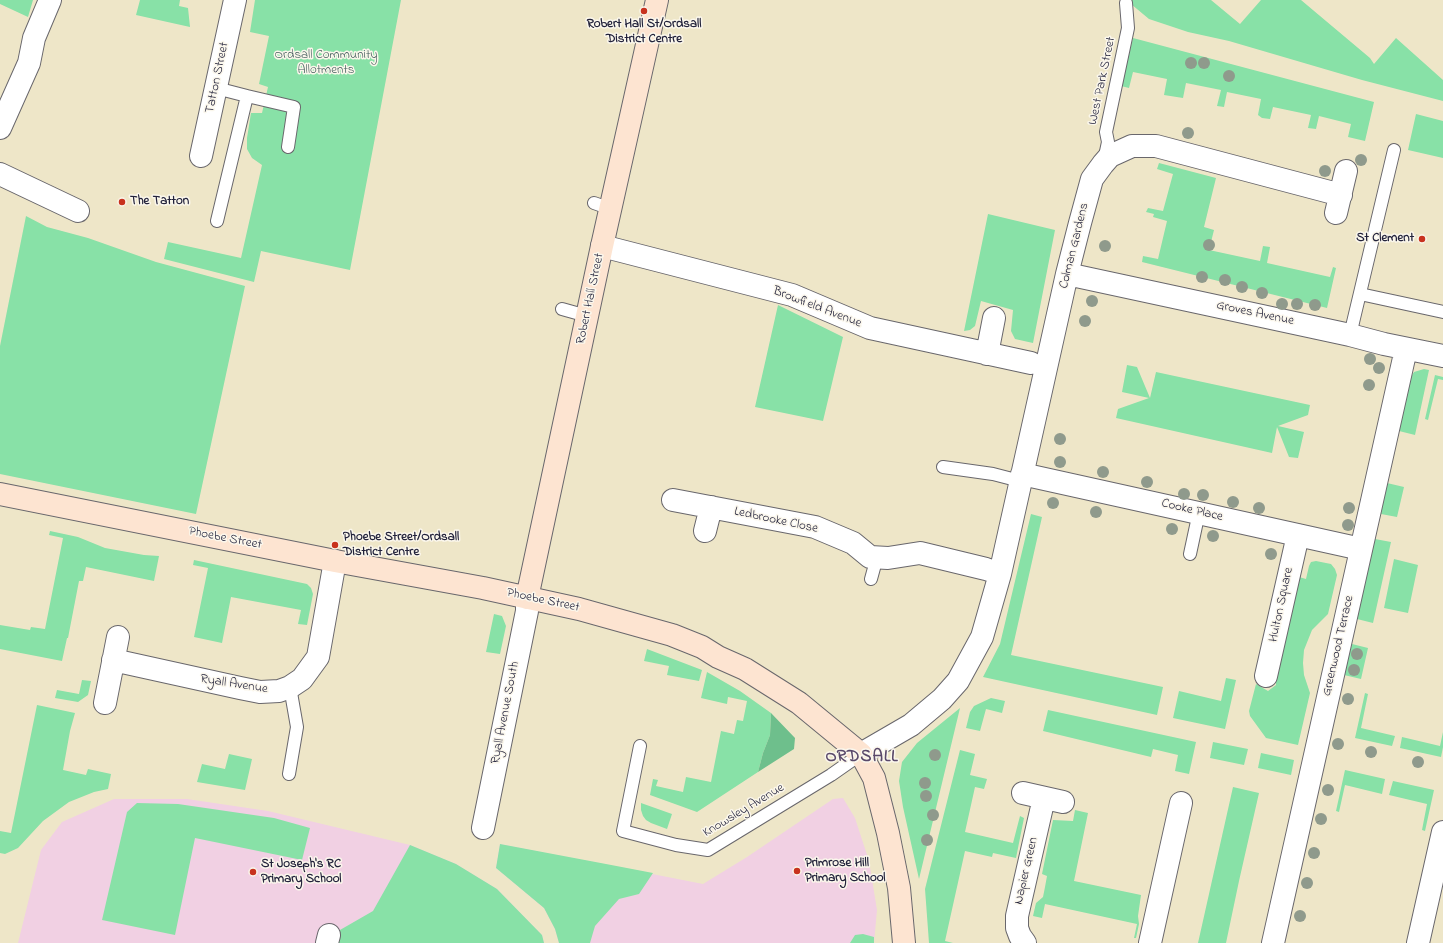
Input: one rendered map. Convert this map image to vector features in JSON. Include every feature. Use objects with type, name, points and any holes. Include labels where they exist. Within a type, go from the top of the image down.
[{"type":"street","points":[[0,128],[30,63],[34,38],[50,0]]},
{"type":"street","name":"Tatton Street","points":[[201,156],[235,0]]},
{"type":"street","name":"Robert Hall Street","points":[[527,598],[602,246],[602,206],[657,0]]},
{"type":"street","name":"Colman Gardens","points":[[1000,574],[1067,274],[1092,179],[1103,164],[1110,156],[1132,146],[1156,146],[1338,204],[1346,171]]},
{"type":"street","points":[[0,174],[78,211]]},
{"type":"street","name":"Browfield Avenue","points":[[602,246],[792,295],[870,328],[1026,362]]},
{"type":"street","name":"Groves Avenue","points":[[1067,274],[1443,356]]},
{"type":"street","points":[[987,354],[994,318]]},
{"type":"street","name":"Greenwood Terrace","points":[[1274,943],[1406,349]]},
{"type":"street","name":"Cooke Place","points":[[1021,477],[1199,512],[1361,549]]},
{"type":"street","name":"Phoebe Street","points":[[0,494],[335,562],[579,609],[642,625],[702,647],[718,657],[745,669],[800,703],[861,754],[874,778],[888,833],[899,888],[904,943]]},
{"type":"street","name":"Ledbrooke Close","points":[[673,500],[815,527],[853,543],[870,557],[888,558],[920,554],[986,569],[1000,574]]},
{"type":"street","points":[[705,531],[711,507]]},
{"type":"street","name":"Hulton Square","points":[[1266,676],[1298,535]]},
{"type":"street","name":"Ryall Avenue","points":[[113,660],[260,692],[279,691],[290,687],[302,679],[318,657],[335,562]]},
{"type":"street","points":[[861,754],[911,725],[942,699],[958,681],[982,637],[1000,574]]},
{"type":"street","name":"Ryall Avenue South","points":[[482,828],[525,618],[527,598]]},
{"type":"street","points":[[105,703],[118,637]]},
{"type":"street","name":"Napier Green","points":[[1025,943],[1017,928],[1017,916],[1043,797]]},
{"type":"street","points":[[1150,943],[1162,861],[1181,803]]},
{"type":"street","points":[[1418,943],[1443,832]]},
{"type":"lane","name":"West Park Street","points":[[1103,164],[1108,142],[1106,132],[1128,28],[1126,3]]},
{"type":"lane","points":[[216,88],[294,107],[288,147]]},
{"type":"lane","points":[[217,221],[247,96]]},
{"type":"lane","points":[[1350,335],[1394,150]]},
{"type":"lane","points":[[1360,294],[1443,312]]},
{"type":"lane","points":[[562,309],[587,316]]},
{"type":"lane","points":[[943,467],[1021,477]]},
{"type":"lane","points":[[1190,554],[1199,512]]},
{"type":"lane","points":[[871,579],[877,557]]},
{"type":"lane","points":[[289,774],[297,728],[290,687]]},
{"type":"lane","name":"Knowsley Avenue","points":[[640,746],[623,831],[676,845],[708,850],[831,775],[861,754]]},
{"type":"shaded area","name":"Primrose Hill Primary School","points":[[843,798],[855,818],[869,861],[877,910],[874,943],[559,943],[555,929],[544,908],[496,868],[500,844],[703,884],[747,857],[833,799]]},
{"type":"shaded area","name":"St Joseph's RC Primary School","points":[[114,799],[187,799],[268,811],[410,845],[456,864],[497,889],[542,935],[544,943],[18,943],[41,850],[62,822]]},
{"type":"green space","points":[[0,0],[33,0],[28,17],[0,4]]},
{"type":"green space","points":[[140,0],[180,0],[179,6],[188,8],[190,27],[136,15]]},
{"type":"green space","name":"Ordsall Community Allotments","points":[[255,0],[401,0],[350,270],[261,251],[254,282],[164,259],[168,242],[241,258],[262,165],[252,158],[247,149],[247,138],[251,113],[262,113],[268,87],[259,84],[269,36],[250,32]]},
{"type":"green space","points":[[1131,0],[1211,0],[1240,24],[1261,0],[1301,0],[1370,58],[1374,64],[1396,38],[1443,80],[1443,101],[1362,80],[1229,41],[1188,32],[1149,19],[1131,4]]},
{"type":"green space","points":[[1133,38],[1374,102],[1365,141],[1348,137],[1351,124],[1319,116],[1316,129],[1308,128],[1311,115],[1273,107],[1270,119],[1262,118],[1258,115],[1261,99],[1227,92],[1224,107],[1217,106],[1221,90],[1186,83],[1183,98],[1164,95],[1167,79],[1133,72],[1129,88],[1121,86]]},
{"type":"green space","points":[[1416,114],[1443,121],[1443,158],[1408,150]]},
{"type":"green space","points":[[1159,163],[1216,178],[1204,227],[1214,230],[1209,250],[1260,261],[1263,246],[1270,247],[1267,263],[1330,277],[1333,267],[1336,268],[1327,308],[1142,262],[1143,256],[1158,259],[1167,221],[1153,217],[1154,214],[1146,212],[1148,208],[1163,211],[1173,174],[1157,169]]},
{"type":"green space","points":[[988,214],[1055,230],[1033,343],[1015,339],[1011,331],[1013,310],[981,301],[975,326],[970,330],[964,331]]},
{"type":"green space","points":[[26,216],[47,227],[88,238],[156,262],[245,286],[196,514],[0,474],[0,346]]},
{"type":"green space","points":[[778,305],[843,337],[823,421],[755,407]]},
{"type":"green space","points":[[1127,365],[1137,367],[1150,398],[1156,372],[1310,405],[1308,415],[1278,426],[1304,432],[1298,458],[1289,457],[1277,427],[1272,453],[1116,418],[1118,409],[1149,398],[1122,392]]},
{"type":"green space","points":[[1424,369],[1429,370],[1415,435],[1399,431],[1411,377],[1414,372]]},
{"type":"green space","points":[[1435,375],[1443,377],[1443,380],[1438,379],[1428,420],[1425,419]]},
{"type":"green space","points":[[1387,483],[1404,487],[1397,517],[1381,514]]},
{"type":"green space","points":[[1031,514],[1042,517],[1011,655],[1163,687],[1157,715],[983,677],[1000,644]]},
{"type":"green space","points":[[50,531],[78,537],[105,548],[144,555],[159,556],[154,581],[86,567],[83,581],[79,581],[62,661],[0,649],[0,625],[30,630],[31,627],[45,629],[63,538],[49,535]]},
{"type":"green space","points":[[1375,539],[1391,542],[1373,623],[1357,619]]},
{"type":"green space","points":[[1394,559],[1418,565],[1408,613],[1384,608]]},
{"type":"green space","points":[[194,560],[307,584],[311,588],[313,594],[307,625],[298,624],[301,610],[231,597],[222,643],[194,637],[208,568],[193,565]]},
{"type":"green space","points":[[1316,561],[1331,564],[1337,575],[1328,614],[1312,630],[1304,650],[1304,675],[1310,693],[1298,745],[1266,738],[1250,716],[1249,711],[1256,684],[1268,691],[1276,685],[1276,676],[1299,577],[1306,579],[1311,562]]},
{"type":"green space","points":[[494,614],[502,616],[506,626],[500,654],[486,652]]},
{"type":"green space","points":[[1352,644],[1368,648],[1361,679],[1344,675]]},
{"type":"green space","points":[[647,649],[702,670],[699,681],[667,675],[669,666],[644,661]]},
{"type":"green space","points":[[707,672],[740,691],[771,713],[770,735],[758,772],[697,812],[650,795],[653,779],[658,780],[656,786],[683,792],[686,777],[711,782],[721,731],[734,734],[737,720],[743,721],[747,701],[728,697],[727,704],[701,698]]},
{"type":"green space","points":[[1226,678],[1236,680],[1225,729],[1173,718],[1179,691],[1221,701]]},
{"type":"green space","points":[[82,680],[91,681],[88,695],[78,702],[55,698],[57,690],[79,694]]},
{"type":"green space","points":[[1365,693],[1368,694],[1361,728],[1395,736],[1392,746],[1355,738]]},
{"type":"green space","points":[[991,698],[1005,701],[1002,713],[986,709],[980,731],[966,728],[970,712],[974,706]]},
{"type":"green space","points":[[37,705],[75,713],[63,770],[86,775],[88,769],[111,774],[108,789],[94,792],[69,802],[43,821],[18,848],[5,854],[0,853],[0,831],[11,833]]},
{"type":"green space","points":[[960,708],[919,879],[903,807],[899,781],[902,762],[917,743]]},
{"type":"green space","points":[[1048,710],[1196,742],[1189,774],[1175,771],[1178,755],[1153,749],[1151,757],[1043,731]]},
{"type":"green space","points":[[771,713],[795,738],[794,749],[758,772],[770,735]]},
{"type":"green space","points":[[1443,732],[1441,757],[1400,748],[1402,737],[1440,746]]},
{"type":"green space","points":[[1213,742],[1248,749],[1244,765],[1210,758]]},
{"type":"green space","points":[[960,750],[975,754],[970,775],[987,779],[984,789],[975,787],[965,832],[1013,843],[1020,816],[1024,818],[1016,858],[993,853],[992,857],[965,851],[945,941],[953,943],[929,943],[925,889]]},
{"type":"green space","points":[[1261,753],[1294,760],[1291,775],[1258,768]]},
{"type":"green space","points":[[229,754],[252,759],[245,790],[197,782],[202,764],[225,769]]},
{"type":"green space","points":[[1345,770],[1385,779],[1382,794],[1345,785],[1339,812],[1336,811]]},
{"type":"green space","points":[[1393,781],[1434,790],[1425,831],[1422,830],[1427,804],[1389,795]]},
{"type":"green space","points":[[1233,787],[1259,793],[1226,943],[1198,943]]},
{"type":"green space","points":[[137,803],[178,804],[274,818],[310,828],[302,860],[195,838],[175,935],[102,920],[127,812]]},
{"type":"green space","points":[[641,803],[672,814],[667,829],[646,820],[641,810]]},
{"type":"green space","points":[[1075,810],[1088,813],[1074,881],[1141,895],[1138,916],[1139,924],[1136,938],[1134,938],[1137,924],[1045,904],[1042,918],[1033,916],[1036,903],[1043,897],[1047,876],[1042,874],[1053,820],[1073,821]]},
{"type":"green space","points":[[500,844],[653,873],[639,894],[619,899],[595,926],[590,943],[559,943],[555,929],[544,908],[496,868]]},
{"type":"green space","points":[[410,845],[456,864],[497,889],[542,935],[544,943],[331,943],[333,934],[373,911]]},
{"type":"green space","points":[[863,934],[874,937],[874,943],[850,943],[855,935]]},
{"type":"place","name":"Robert Hall St/Ordsall District Centre","points":[[644,11]]},
{"type":"place","name":"The Tatton","points":[[122,202]]},
{"type":"place","name":"St Clement","points":[[1422,239]]},
{"type":"place","name":"Phoebe Street/Ordsall District Centre","points":[[335,545]]},
{"type":"place","name":"Primrose Hill Primary School","points":[[797,871]]},
{"type":"place","name":"St Joseph's RC Primary School","points":[[253,872]]},
{"type":"district","name":"ORDSALL","points":[[862,758]]}]
